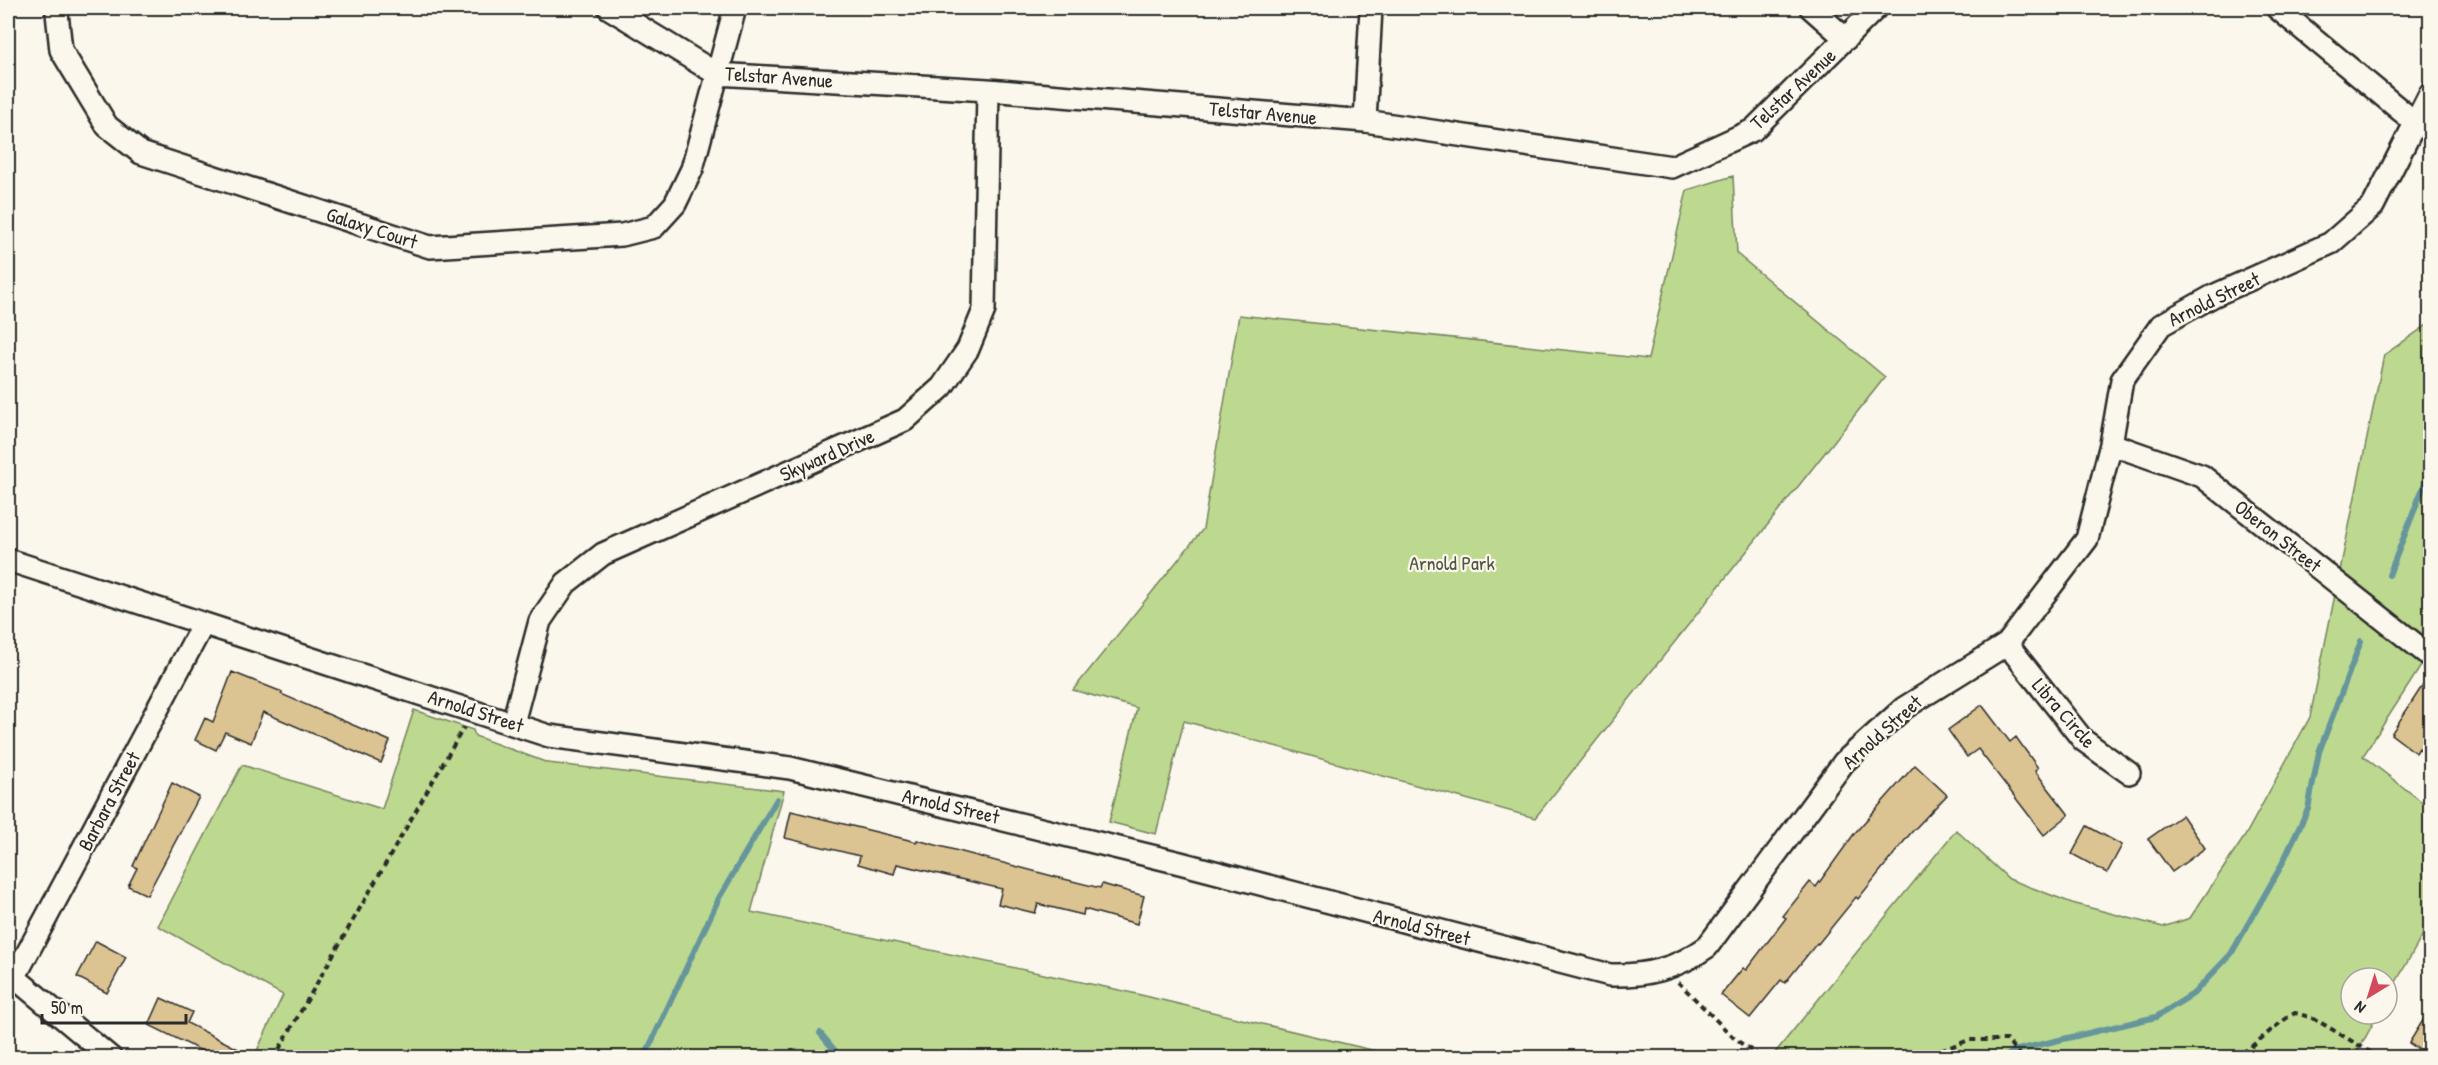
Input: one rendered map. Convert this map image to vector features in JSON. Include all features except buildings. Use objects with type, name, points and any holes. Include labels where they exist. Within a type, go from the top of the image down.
[{"type":"street","name":"Galaxy Court","points":[[59,8],[57,13],[61,50],[108,126],[141,153],[430,247],[622,235],[654,227],[675,204],[692,169],[735,8]]},
{"type":"street","name":"Telstar Avenue","points":[[609,8],[717,74],[988,90],[1365,122],[1672,167],[1753,130],[1876,8]]},
{"type":"street","points":[[1365,122],[1371,8]]},
{"type":"street","points":[[1811,8],[1846,39]]},
{"type":"street","points":[[2277,8],[2423,125]]},
{"type":"street","name":"Skyward Drive","points":[[513,723],[540,621],[566,583],[603,554],[905,420],[942,387],[968,349],[984,310],[988,90]]},
{"type":"street","name":"Arnold Street","points":[[8,560],[549,736],[574,741],[724,757],[790,768],[1180,862],[1610,975],[1633,976],[1665,970],[1692,958],[1719,932],[1844,762],[1860,746],[1904,708],[2007,644],[2087,539],[2111,444],[2122,380],[2161,325],[2213,296],[2331,243],[2373,206],[2423,125],[2430,94]]},
{"type":"street","name":"Oberon Street","points":[[2111,444],[2202,476],[2430,656]]},
{"type":"street","name":"Barbara Street","points":[[11,975],[203,624]]},
{"type":"street","name":"Libra Circle","points":[[2007,644],[2083,740],[2129,773]]},
{"type":"street","points":[[11,975],[111,1058]]},
{"type":"path","points":[[274,1058],[473,710]]},
{"type":"path","points":[[1665,970],[1735,1040],[1762,1058]]},
{"type":"path","points":[[2233,1058],[2253,1048],[2280,1022],[2295,1013],[2313,1018],[2380,1058]]},
{"type":"path","points":[[1921,1058],[1969,1040],[2007,1040],[2022,1058]]},
{"type":"green space","name":"Arnold Park","points":[[1733,176],[1737,254],[1885,377],[1535,818],[1184,721],[1156,834],[1109,822],[1137,708],[1073,690],[1203,529],[1239,315],[1648,359],[1687,190]]},
{"type":"green space","points":[[2430,323],[2430,652],[2363,756],[2430,808],[2430,922],[2399,977],[2399,966],[2339,966],[2339,1026],[2372,1026],[2355,1057],[1761,1058],[1774,1054],[1956,830],[2009,879],[2072,903],[2163,927],[2190,918],[2245,836],[2310,717],[2384,355]]},
{"type":"green space","points":[[414,710],[473,730],[475,736],[548,763],[784,791],[751,912],[1124,991],[1401,1057],[254,1057],[283,995],[158,926],[242,765],[382,809]]},
{"type":"waterway","points":[[2389,575],[2430,470]]},
{"type":"waterway","points":[[2005,1058],[2013,1051],[2156,1017],[2193,994],[2231,954],[2280,868],[2308,809],[2319,752],[2361,641]]},
{"type":"waterway","points":[[644,1058],[719,898],[777,799]]},
{"type":"waterway","points":[[820,1033],[841,1058]]}]
